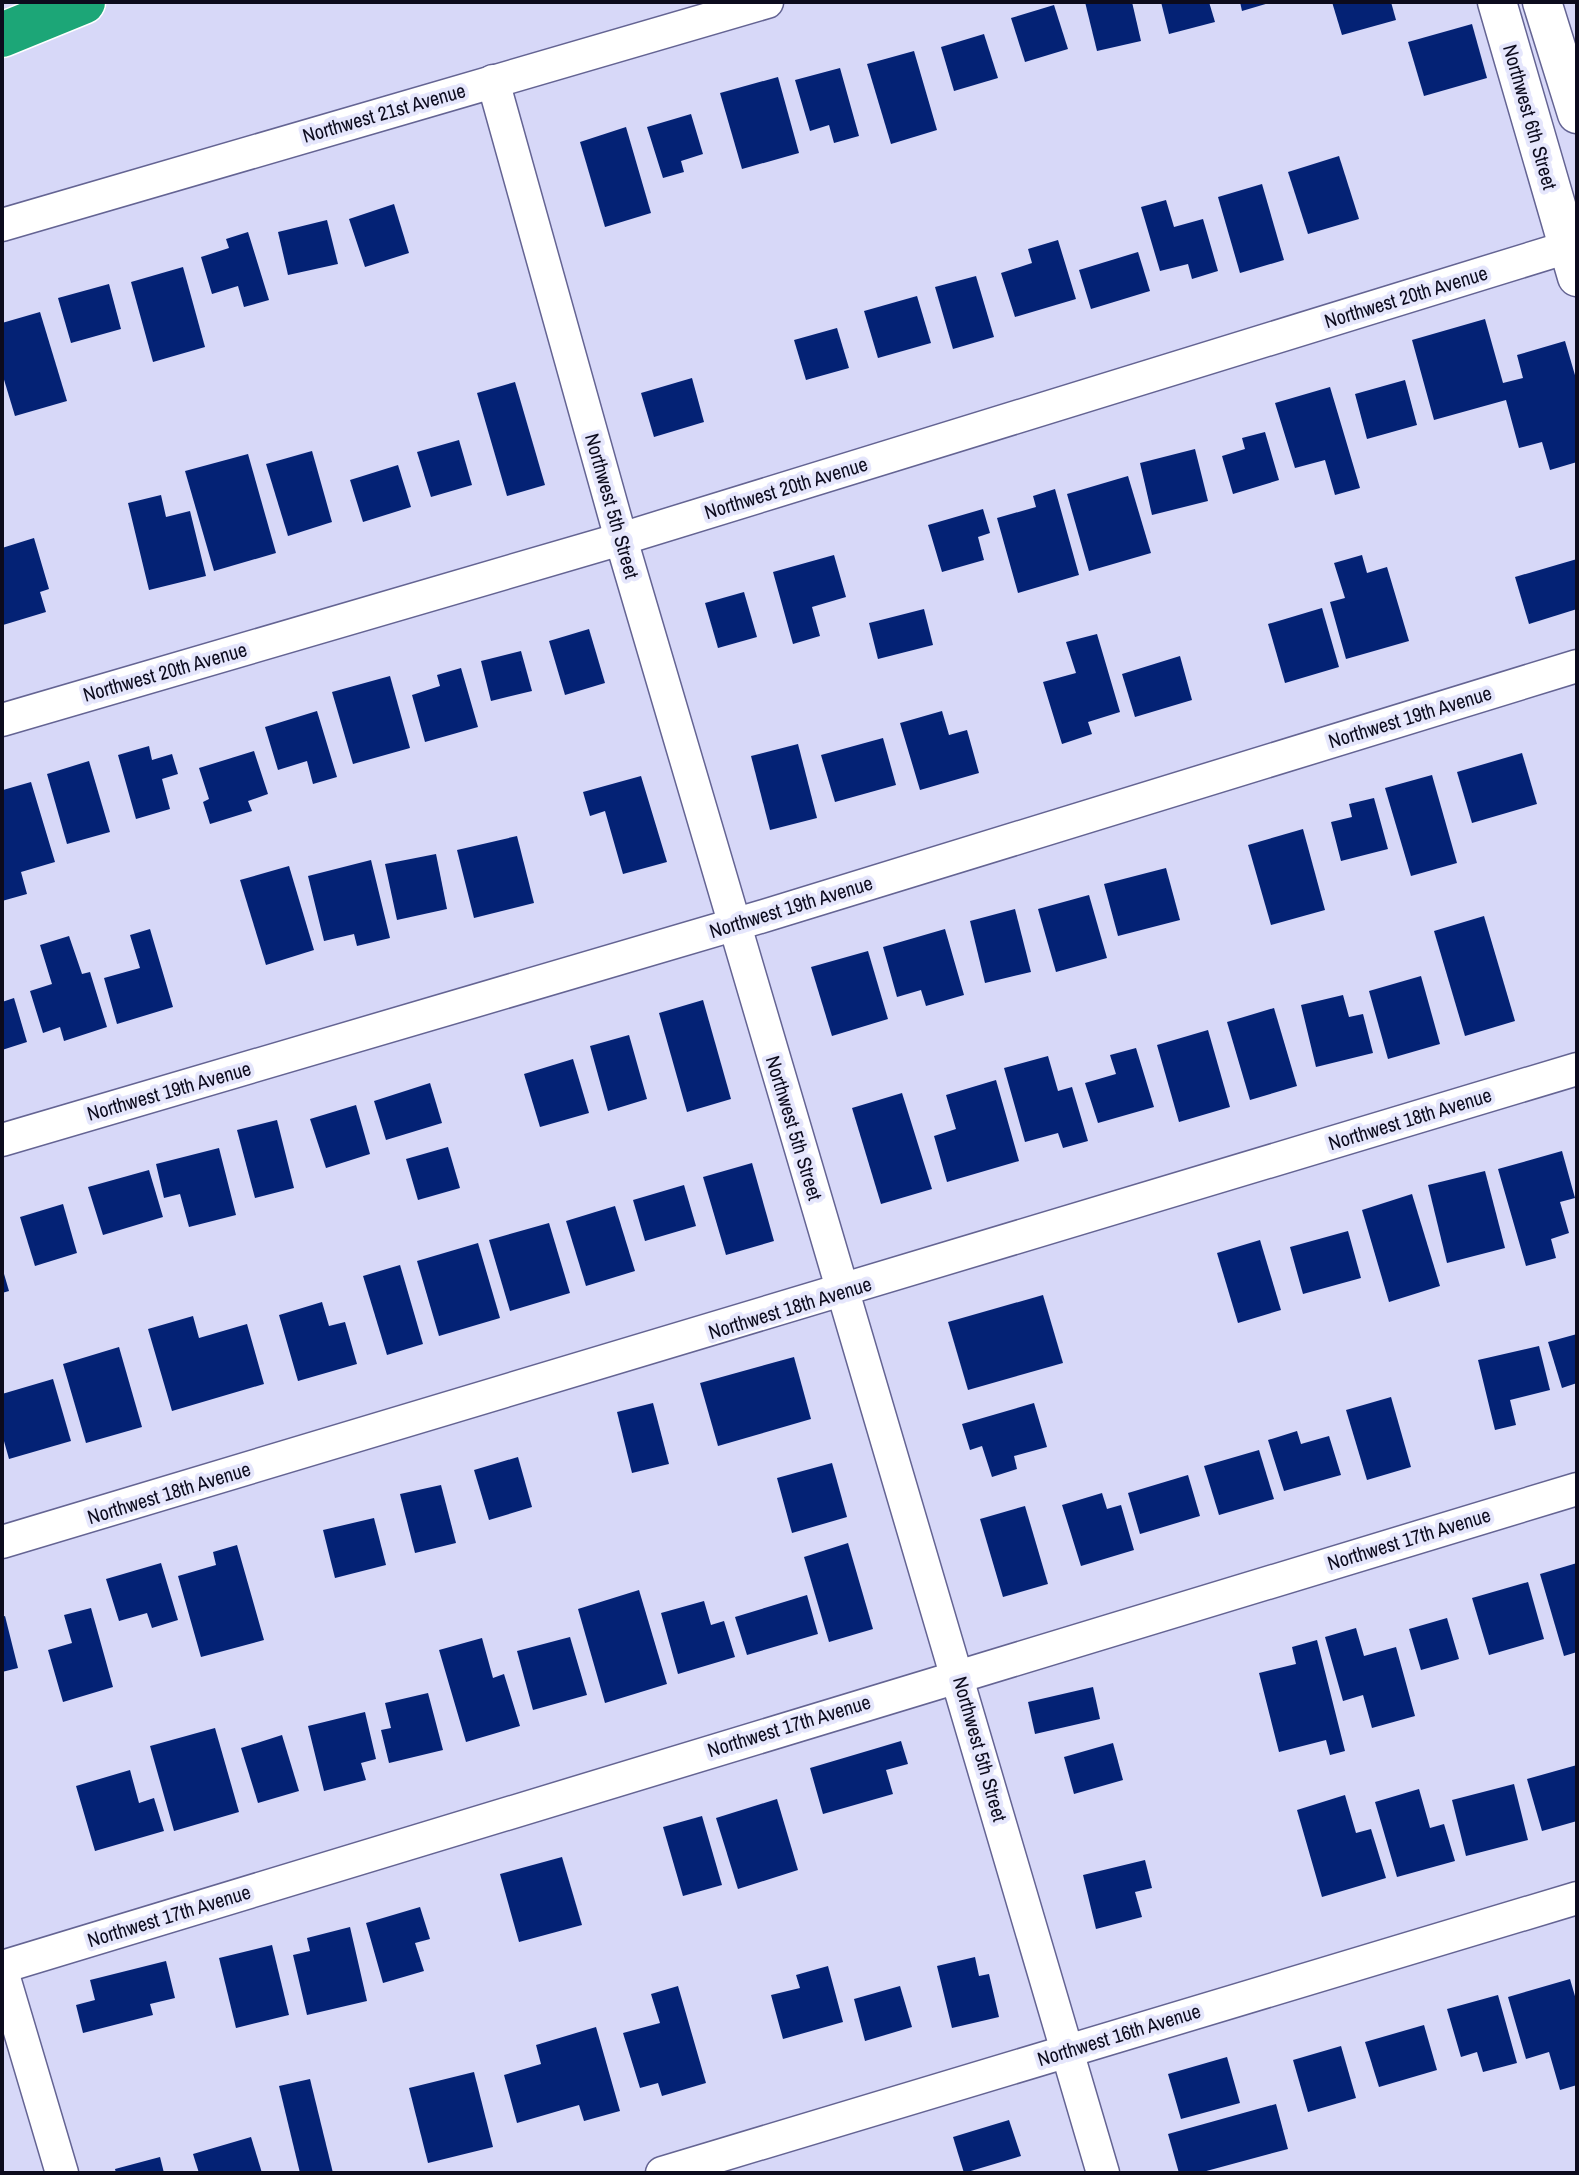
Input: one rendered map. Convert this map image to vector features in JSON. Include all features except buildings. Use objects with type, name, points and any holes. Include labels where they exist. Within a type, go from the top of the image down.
[{"type":"highway","points":[[2,35],[83,2]]},
{"type":"street","name":"Northwest 21st Avenue","points":[[2,225],[767,2]]},
{"type":"street","name":"Northwest 6th Street","points":[[1497,2],[1572,262]]},
{"type":"street","points":[[1542,2],[1577,114]]},
{"type":"street","name":"Northwest 5th Street","points":[[493,81],[621,539],[1103,2173]]},
{"type":"street","name":"Northwest 20th Avenue","points":[[2,720],[1572,262]]},
{"type":"street","name":"Northwest 19th Avenue","points":[[2,1140],[734,925],[1577,666]]},
{"type":"street","name":"Northwest 18th Avenue","points":[[2,1542],[843,1292],[1577,1069]]},
{"type":"street","name":"Northwest 17th Avenue","points":[[2,1969],[958,1675],[1577,1489]]},
{"type":"street","name":"Northwest 16th Avenue","points":[[662,2173],[1577,1898]]},
{"type":"street","points":[[2,1969],[62,2173]]}]
